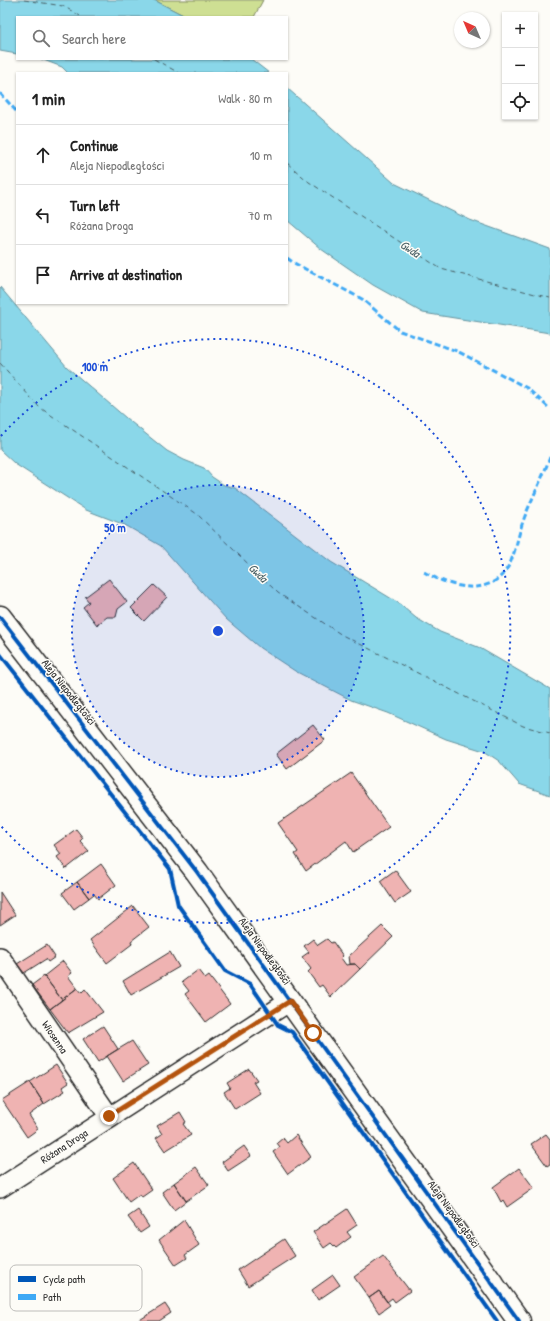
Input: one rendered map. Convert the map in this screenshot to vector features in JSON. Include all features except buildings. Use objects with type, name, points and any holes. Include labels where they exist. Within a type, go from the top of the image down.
[{"type":"street","name":"Aleja Niepodległości","points":[[0,617],[197,872],[519,1321]]},
{"type":"street","name":"Wiosenna","points":[[0,957],[109,1116]]},
{"type":"street","name":"Różana Droga","points":[[0,1188],[109,1116],[290,1001]]},
{"type":"green space","points":[[154,0],[263,0],[255,16],[185,16]]},
{"type":"water","points":[[0,0],[154,0],[185,16],[16,16],[16,54],[0,51]]},
{"type":"water","points":[[44,60],[252,60],[268,72],[67,72],[62,67]]},
{"type":"water","name":"Gwda","points":[[288,89],[394,183],[470,220],[550,249],[550,333],[423,313],[373,285],[321,249],[288,221]]},
{"type":"water","name":"Gwda","points":[[0,287],[67,367],[167,451],[204,468],[212,477],[224,485],[235,488],[331,562],[397,602],[416,618],[440,632],[478,647],[550,689],[550,795],[519,784],[499,761],[484,751],[446,739],[388,713],[351,700],[295,671],[260,648],[226,619],[161,546],[125,525],[86,510],[15,464],[0,450]]},
{"type":"ferry route","points":[[24,0],[63,6],[80,16]]},
{"type":"ferry route","points":[[156,60],[177,72]]},
{"type":"ferry route","points":[[288,164],[309,182],[441,269],[550,298]]},
{"type":"ferry route","points":[[0,363],[39,407],[197,514],[278,593],[342,635],[523,726],[550,733]]},
{"type":"marked path","points":[[0,93],[16,111]]},
{"type":"marked path","points":[[288,259],[362,299],[400,331],[457,351],[527,388],[550,409]]},
{"type":"marked path","points":[[424,572],[447,583],[472,587],[483,586],[494,581],[504,573],[511,561],[525,516],[550,457]]},
{"type":"cycle path","points":[[0,617],[197,872],[519,1321]]},
{"type":"cycle path","points":[[0,654],[170,869],[178,905],[225,971],[250,984],[278,1025],[292,1032],[497,1321]]},
{"type":"route","points":[[109,1116],[290,1001],[313,1033]]}]
